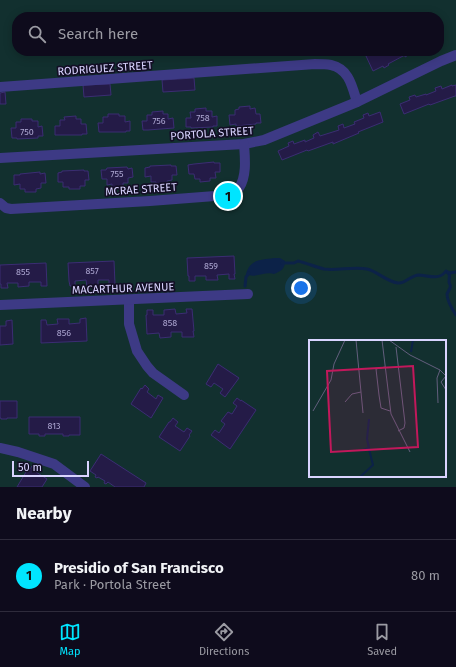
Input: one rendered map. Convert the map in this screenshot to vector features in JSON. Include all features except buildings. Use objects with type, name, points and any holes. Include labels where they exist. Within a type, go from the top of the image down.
[{"type":"street","name":"PORTOLA STREET","points":[[0,158],[244,144],[264,140],[357,102],[456,55]]},
{"type":"street","name":"RODRIGUEZ STREET","points":[[0,87],[330,64],[339,68],[348,76],[357,102]]},
{"type":"street","name":"MCRAE STREET","points":[[0,203],[6,208],[11,209],[228,196],[238,189],[244,178],[244,144]]},
{"type":"street","name":"MACARTHUR AVENUE","points":[[0,305],[248,294]]},
{"type":"street","points":[[129,300],[129,324],[137,350],[153,373],[184,395]]},
{"type":"street","points":[[0,448],[18,452],[54,464],[85,487]]},
{"type":"green space","points":[[0,0],[456,0],[456,487],[0,487]]},
{"type":"water","points":[[280,258],[285,261],[283,268],[279,272],[274,274],[267,273],[253,276],[246,274],[250,265],[253,263],[260,260]]},
{"type":"waterway","points":[[282,263],[294,263],[298,261],[324,269],[367,269],[390,281],[398,283],[418,275],[437,277],[446,271],[449,275],[450,285],[447,297],[456,315]]},
{"type":"waterway","points":[[448,272],[456,272]]},
{"type":"waterway","points":[[245,286],[246,277],[249,273]]},
{"type":"place","name":"Presidio of San Francisco","points":[[228,196]]}]
